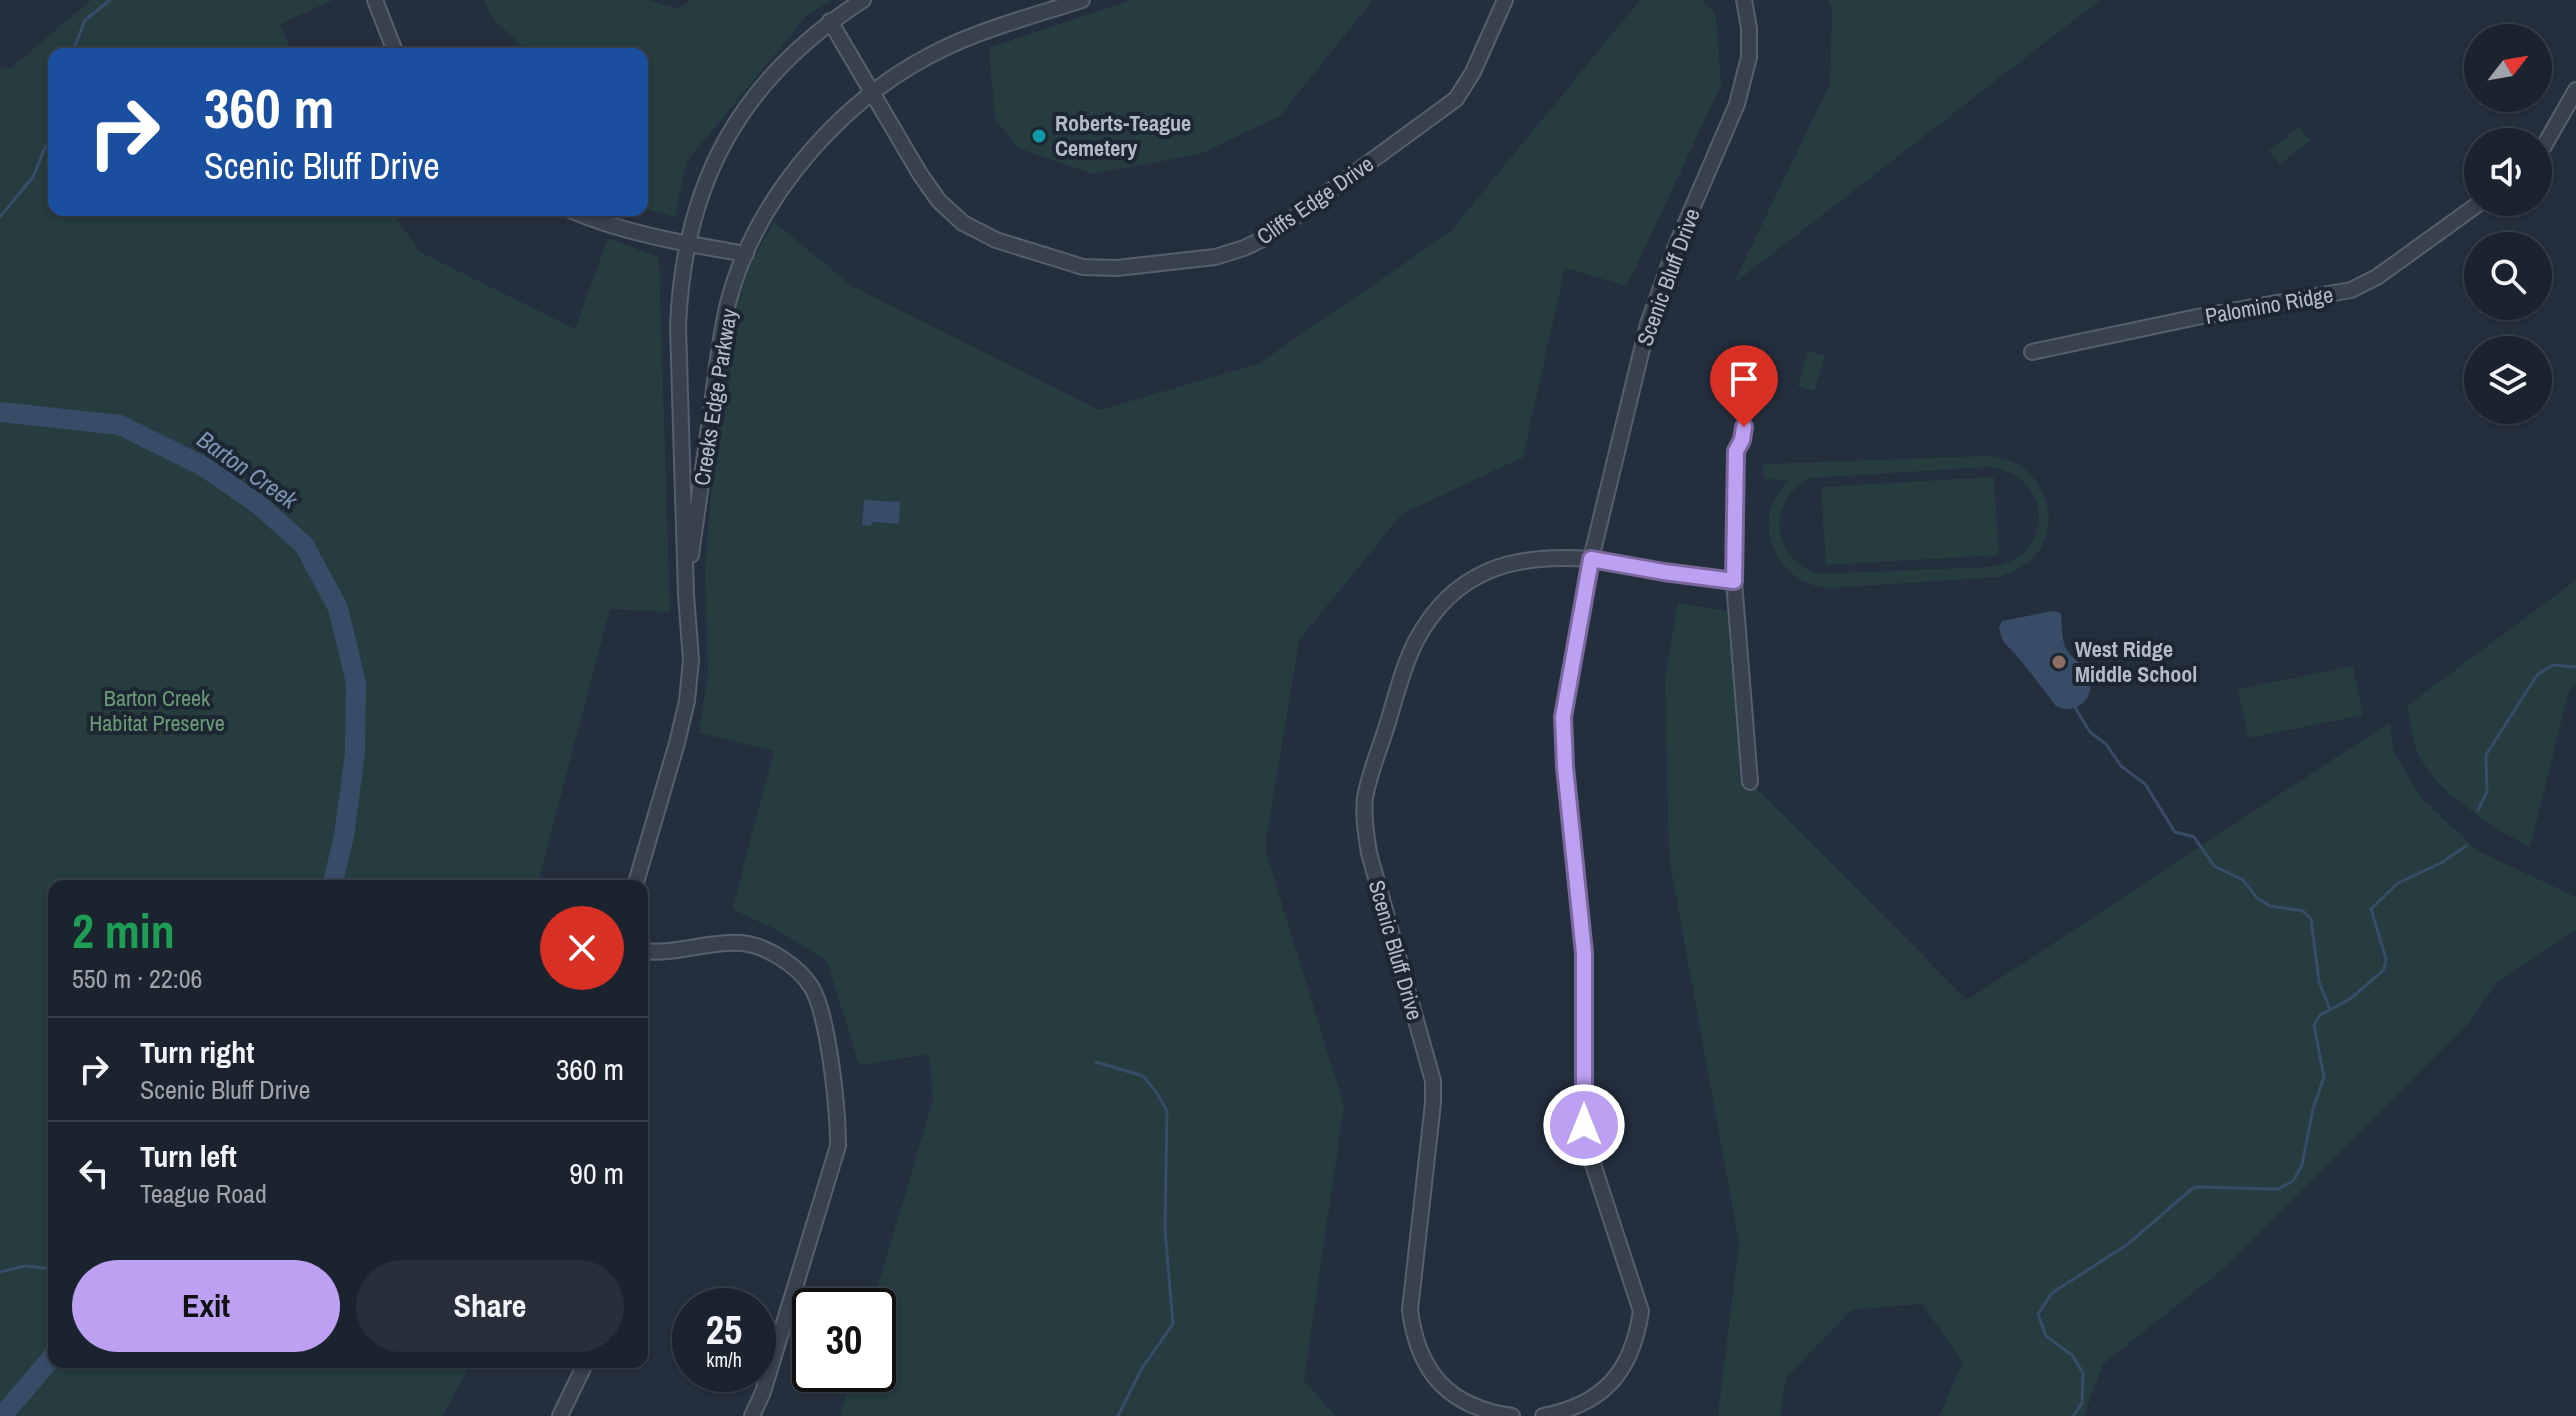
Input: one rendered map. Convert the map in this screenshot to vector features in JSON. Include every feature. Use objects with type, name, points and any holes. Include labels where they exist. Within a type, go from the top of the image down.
[{"type":"street","points":[[375,0],[394,48]]},
{"type":"street","name":"Creeks Edge Parkway","points":[[637,880],[687,701],[691,660],[686,595],[678,326],[679,283],[686,244],[702,189],[722,145],[744,109],[799,47],[830,21],[863,0]]},
{"type":"street","name":"Creeks Edge Parkway","points":[[686,595],[718,356],[729,303],[746,254],[777,196],[837,123],[871,93],[950,45],[1082,0]]},
{"type":"street","name":"Cliffs Edge Drive","points":[[830,21],[920,174],[939,201],[963,223],[996,240],[1083,267],[1117,268],[1215,257],[1267,237],[1456,99],[1473,72],[1505,0]]},
{"type":"street","name":"Scenic Bluff Drive","points":[[1543,1416],[1565,1411],[1604,1391],[1630,1357],[1641,1311],[1589,1152],[1584,1125],[1584,953],[1565,767],[1563,717],[1591,559],[1648,324],[1676,246],[1740,92],[1749,57],[1749,28],[1744,0]]},
{"type":"street","points":[[2552,132],[2576,90]]},
{"type":"street","name":"Palomino Ridge","points":[[2032,352],[2197,317],[2351,290],[2377,277],[2464,214]]},
{"type":"street","points":[[584,216],[686,244],[746,254]]},
{"type":"street","points":[[1744,427],[1736,451],[1734,581],[1750,782]]},
{"type":"street","name":"Scenic Bluff Drive","points":[[1512,1416],[1467,1404],[1447,1391],[1425,1365],[1414,1338],[1410,1310],[1433,1081],[1369,853],[1365,797],[1416,642],[1441,604],[1472,578],[1510,562],[1551,556],[1591,559],[1734,581]]},
{"type":"street","points":[[648,951],[745,943],[769,951],[794,968],[812,988],[823,1018],[838,1122],[838,1146],[763,1392],[752,1416]]},
{"type":"street","points":[[560,1416],[583,1368]]},
{"type":"green space","name":"Barton Creek Habitat Preserve","points":[[91,0],[333,0],[280,24],[290,48],[48,48],[48,216],[394,216],[420,252],[575,329],[608,238],[659,257],[670,612],[610,609],[539,880],[48,880],[48,1368],[468,1368],[443,1416],[0,1416],[0,69],[11,68]]},
{"type":"green space","points":[[484,0],[648,0],[678,9],[691,0],[833,0],[808,14],[687,161],[675,217],[648,210],[648,48],[524,48],[493,19]]},
{"type":"green space","points":[[1131,0],[1373,0],[1280,116],[1200,154],[1092,174],[1018,148],[995,119],[989,48]]},
{"type":"green space","points":[[1640,0],[1703,0],[1716,15],[1721,85],[1627,286],[1565,268],[1523,457],[1402,514],[1299,640],[1265,849],[1344,1106],[1304,1381],[1336,1416],[840,1416],[847,1392],[896,1392],[896,1288],[877,1288],[933,1100],[929,1054],[859,1065],[827,961],[777,930],[732,909],[774,751],[699,733],[708,673],[705,569],[712,483],[708,483],[726,349],[739,296],[753,258],[774,222],[852,286],[1099,410],[1258,364],[1450,232]]},
{"type":"green space","points":[[1828,0],[2100,0],[1733,284],[1830,84],[1832,8]]},
{"type":"green space","points":[[2299,127],[2310,141],[2280,164],[2269,151]]},
{"type":"green space","points":[[1808,351],[1825,356],[1814,391],[1798,386]]},
{"type":"green space","points":[[1987,456],[2003,459],[2028,472],[2043,493],[2049,518],[2048,531],[2032,559],[2019,569],[1999,577],[1830,588],[1814,585],[1786,568],[1773,548],[1770,513],[1777,495],[1789,480],[1764,479],[1763,464]],"holes":[[[1988,467],[2010,472],[2026,484],[2035,499],[2039,517],[2036,534],[2027,550],[2011,561],[1989,567],[1819,574],[1803,567],[1783,543],[1780,515],[1795,488],[1810,478]]]},
{"type":"green space","points":[[1994,477],[1999,555],[1826,565],[1821,487]]},
{"type":"green space","points":[[2576,580],[2576,684],[2569,690],[2530,848],[2468,808],[2439,783],[2419,756],[2407,706]]},
{"type":"green space","points":[[1678,603],[1729,611],[1741,779],[1753,785],[1967,1000],[2390,722],[2393,750],[2421,798],[2478,851],[2576,897],[2576,930],[2497,983],[2465,1027],[2228,1265],[2103,1364],[2084,1416],[1939,1416],[1963,1362],[1922,1304],[1851,1310],[1786,1378],[1780,1416],[1718,1416],[1739,1243],[1669,857],[1665,678]]},
{"type":"green space","points":[[2353,666],[2363,715],[2248,738],[2238,689]]},
{"type":"water","points":[[864,500],[900,502],[899,524],[872,522],[871,526],[862,525]]},
{"type":"water","points":[[2053,611],[2061,613],[2065,646],[2086,670],[2091,681],[2084,702],[2071,709],[2056,706],[2003,641],[1999,628],[2002,621]]},
{"type":"waterway","points":[[74,48],[85,20],[110,0]]},
{"type":"waterway","points":[[0,217],[33,177],[48,143]]},
{"type":"waterway","name":"Barton Creek","points":[[0,412],[120,425],[203,466],[258,504],[304,545],[338,608],[356,683],[355,753],[344,836],[333,880]]},
{"type":"waterway","points":[[2478,810],[2487,792],[2486,755],[2537,675],[2553,665],[2576,667]]},
{"type":"waterway","points":[[2074,706],[2090,732],[2106,744],[2121,766],[2145,784],[2175,832],[2194,837],[2214,866],[2243,880],[2257,898],[2270,906],[2303,911],[2311,919],[2319,982],[2330,1009]]},
{"type":"waterway","points":[[2073,1416],[2082,1403],[2083,1373],[2072,1355],[2046,1336],[2038,1314],[2052,1293],[2128,1244],[2194,1187],[2278,1189],[2293,1181],[2302,1165],[2313,1109],[2324,1077],[2314,1025],[2320,1015],[2350,999],[2384,970],[2386,959],[2371,909],[2398,883],[2441,863],[2466,846]]},
{"type":"waterway","points":[[1096,1062],[1143,1076],[1167,1111],[1165,1230],[1173,1324],[1142,1368],[1118,1416]]},
{"type":"waterway","points":[[0,1272],[25,1266],[48,1268]]},
{"type":"waterway","name":"Barton Creek","points":[[2,1416],[48,1362]]},
{"type":"place","name":"Roberts-Teague Cemetery","points":[[1039,136]]},
{"type":"place","name":"West Ridge Middle School","points":[[2059,662]]},
{"type":"route","points":[[1584,1125],[1584,953],[1565,767],[1563,717],[1591,559],[1734,581],[1736,451],[1744,427]]}]
